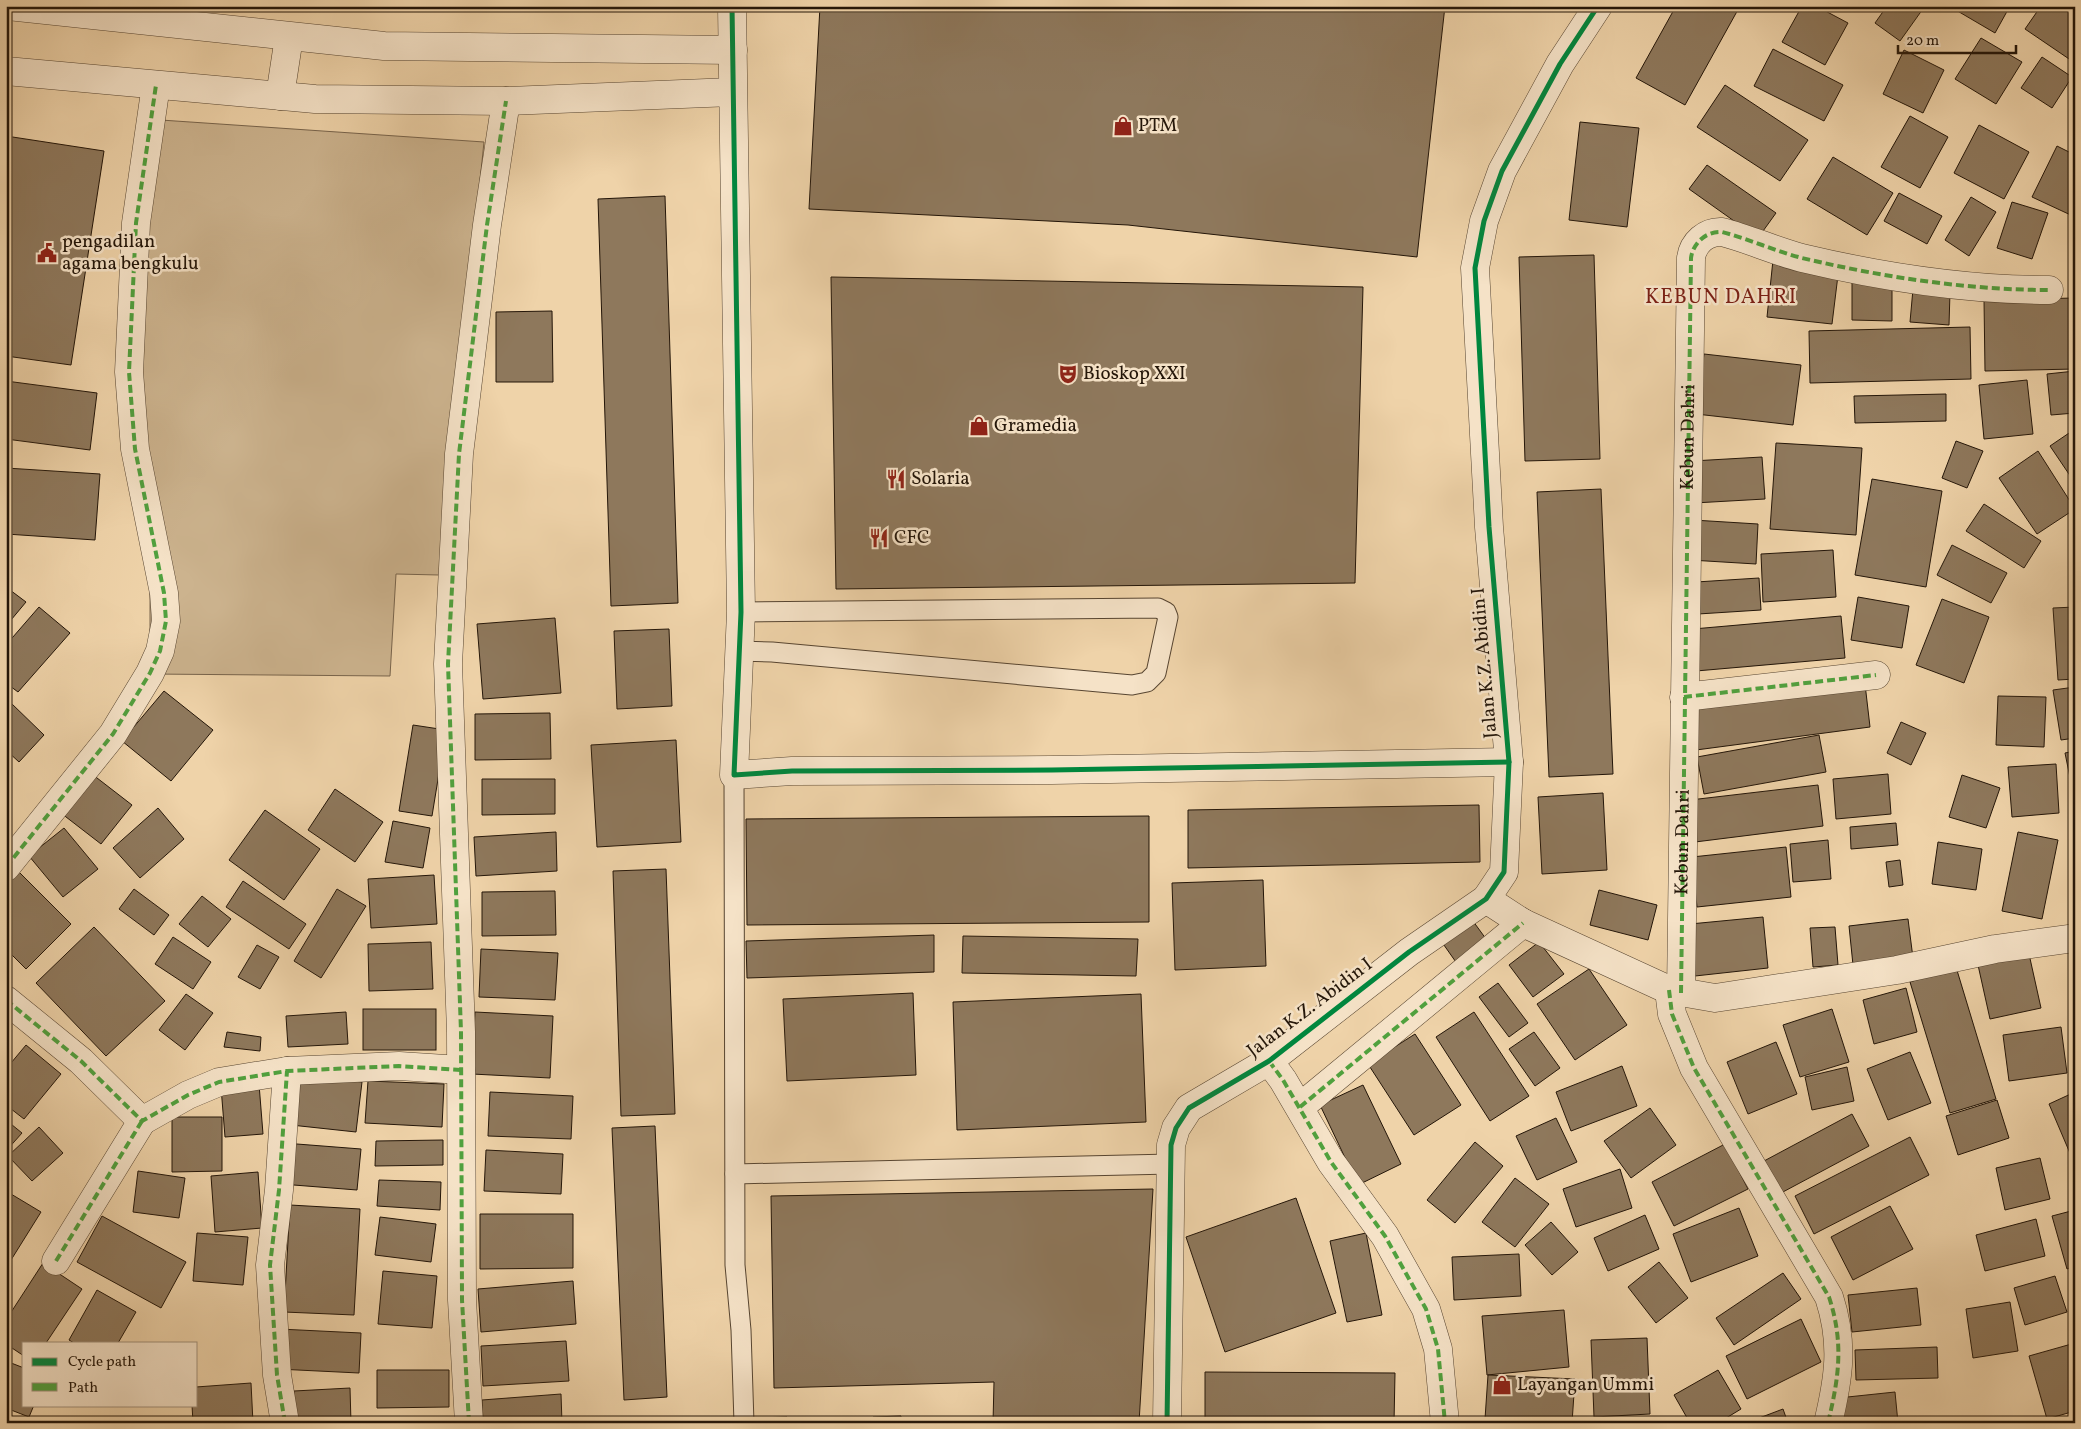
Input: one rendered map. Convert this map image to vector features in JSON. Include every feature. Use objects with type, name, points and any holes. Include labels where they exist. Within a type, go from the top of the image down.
[{"type":"street","points":[[8,6],[384,46],[733,50]]},
{"type":"street","points":[[732,6],[740,612],[734,775],[792,771],[1052,770],[1509,762]]},
{"type":"street","name":"Jalan K.Z. Abidin I","points":[[1167,1423],[1172,1138],[1180,1120],[1189,1108],[1269,1061],[1409,952],[1486,899],[1501,879],[1506,863],[1509,762],[1489,527],[1475,268],[1484,221],[1502,171],[1560,64],[1598,6]]},
{"type":"street","points":[[280,96],[289,37]]},
{"type":"street","points":[[6,71],[315,99],[506,102],[732,92]]},
{"type":"street","points":[[6,867],[114,734],[150,673],[160,651],[164,628],[164,594],[135,449],[129,372],[136,223],[156,85]]},
{"type":"street","points":[[468,1423],[462,1300],[461,1070],[456,839],[448,664],[459,454],[487,225],[506,102]]},
{"type":"street","name":"Kebun Dahri","points":[[1828,1423],[1837,1383],[1840,1342],[1837,1321],[1829,1297],[1694,1068],[1672,1014],[1675,991],[1684,697],[1691,258],[1698,242],[1712,233],[1722,232],[1801,257],[1853,268],[1966,285],[2049,290]]},
{"type":"street","points":[[1684,697],[1876,675]]},
{"type":"street","points":[[1486,899],[1523,923],[1675,991],[1715,998],[1897,970],[1995,949],[2075,938]]},
{"type":"street","points":[[1300,1107],[1523,923]]},
{"type":"street","points":[[6,1000],[81,1061],[142,1121]]},
{"type":"street","points":[[1269,1061],[1300,1107],[1331,1162],[1385,1236],[1426,1308],[1438,1349],[1445,1423]]},
{"type":"street","points":[[56,1261],[142,1121],[188,1095],[220,1082],[286,1071],[399,1066],[461,1070]]},
{"type":"street","points":[[285,1423],[277,1375],[270,1265],[279,1190],[286,1071]]},
{"type":"lane","points":[[739,651],[772,652],[1132,685],[1147,682],[1156,673],[1168,617],[1166,612],[1158,608],[740,612]]},
{"type":"lane","points":[[734,775],[735,1265],[741,1330],[744,1423]]},
{"type":"lane","points":[[735,1174],[1171,1164]]},
{"type":"shaded area","points":[[146,119],[484,142],[439,575],[396,574],[390,676],[150,674],[150,548],[121,357]]},
{"type":"building","name":"PTM","points":[[820,6],[1445,6],[1417,257],[1128,225],[809,209]]},
{"type":"building","points":[[1676,6],[1740,6],[1685,105],[1636,78]]},
{"type":"building","points":[[1802,6],[1816,6],[1848,23],[1825,65],[1782,42]]},
{"type":"building","points":[[1887,6],[1925,6],[1900,41],[1875,23]]},
{"type":"building","points":[[1949,6],[2010,6],[1995,33]]},
{"type":"building","points":[[2041,6],[2075,6],[2075,63],[2025,29]]},
{"type":"building","points":[[1981,38],[2022,62],[1996,104],[1955,79]]},
{"type":"building","points":[[1773,49],[1843,85],[1824,121],[1754,86]]},
{"type":"building","points":[[1904,50],[1944,70],[1923,113],[1883,94]]},
{"type":"building","points":[[2042,57],[2072,77],[2052,108],[2021,88]]},
{"type":"building","points":[[1725,85],[1808,140],[1780,181],[1697,127]]},
{"type":"building","points":[[1910,116],[1948,137],[1920,188],[1881,167]]},
{"type":"building","points":[[1580,122],[1639,128],[1627,227],[1569,220]]},
{"type":"building","points":[[1979,125],[2029,152],[2004,199],[1954,173]]},
{"type":"building","name":"pengadilan agama bengkulu","points":[[6,136],[104,151],[71,365],[6,356]]},
{"type":"building","points":[[2057,146],[2075,155],[2075,217],[2032,197]]},
{"type":"building","points":[[1833,157],[1893,193],[1867,235],[1807,199]]},
{"type":"building","points":[[1707,165],[1776,213],[1758,238],[1689,189]]},
{"type":"building","points":[[1899,193],[1942,216],[1927,244],[1884,221]]},
{"type":"building","points":[[665,196],[678,603],[611,606],[598,199]]},
{"type":"building","points":[[1971,197],[1996,212],[1969,256],[1945,240]]},
{"type":"building","points":[[2012,202],[2048,213],[2032,259],[1997,248]]},
{"type":"building","points":[[1594,255],[1600,459],[1525,461],[1519,257]]},
{"type":"building","points":[[1773,260],[1839,267],[1832,324],[1767,317]]},
{"type":"building","points":[[831,277],[1363,287],[1355,583],[836,589]]},
{"type":"building","points":[[1852,278],[1892,278],[1892,321],[1852,320]]},
{"type":"building","points":[[1913,289],[1950,292],[1949,325],[1910,322]]},
{"type":"building","points":[[2075,298],[2075,369],[1985,371],[1984,300]]},
{"type":"building","points":[[552,311],[553,382],[496,382],[496,312]]},
{"type":"building","points":[[1970,327],[1971,379],[1810,383],[1809,331]]},
{"type":"building","points":[[1704,354],[1801,365],[1793,425],[1696,414]]},
{"type":"building","points":[[2075,371],[2075,413],[2051,415],[2047,374]]},
{"type":"building","points":[[2027,380],[2033,434],[1984,439],[1979,385]]},
{"type":"building","points":[[6,381],[97,393],[90,450],[6,439]]},
{"type":"building","points":[[1946,394],[1946,421],[1855,423],[1854,396]]},
{"type":"building","points":[[2075,429],[2075,483],[2050,446]]},
{"type":"building","points":[[1956,441],[1983,451],[1967,488],[1942,478]]},
{"type":"building","points":[[1776,443],[1862,448],[1856,535],[1770,529]]},
{"type":"building","points":[[2038,451],[2075,509],[2037,534],[1999,478]]},
{"type":"building","points":[[1762,457],[1765,499],[1694,503],[1692,461]]},
{"type":"building","points":[[6,468],[100,474],[95,540],[6,534]]},
{"type":"building","points":[[1872,479],[1942,491],[1926,587],[1855,575]]},
{"type":"building","points":[[1601,489],[1613,774],[1549,777],[1537,492]]},
{"type":"building","points":[[1984,504],[2041,541],[2024,568],[1966,531]]},
{"type":"building","points":[[1693,520],[1758,524],[1756,564],[1690,560]]},
{"type":"building","points":[[1952,545],[2007,573],[1991,603],[1937,575]]},
{"type":"building","points":[[1833,550],[1836,597],[1763,602],[1761,554]]},
{"type":"building","points":[[1759,578],[1761,610],[1698,614],[1696,582]]},
{"type":"building","points":[[6,587],[26,602],[6,626]]},
{"type":"building","points":[[1858,597],[1909,606],[1902,648],[1851,640]]},
{"type":"building","points":[[1942,599],[1989,617],[1964,683],[1916,665]]},
{"type":"building","points":[[39,607],[70,633],[18,692],[6,683],[6,645]]},
{"type":"building","points":[[2075,607],[2075,679],[2058,680],[2053,608]]},
{"type":"building","points":[[1841,616],[1845,658],[1696,671],[1693,629]]},
{"type":"building","points":[[555,618],[561,693],[483,699],[477,624]]},
{"type":"building","points":[[669,629],[672,706],[617,709],[614,631]]},
{"type":"building","points":[[1865,684],[1870,727],[1696,750],[1690,707]]},
{"type":"building","points":[[2075,687],[2075,738],[2061,740],[2053,690]]},
{"type":"building","points":[[164,691],[213,730],[171,781],[122,741]]},
{"type":"building","points":[[1998,696],[2046,697],[2044,747],[1996,745]]},
{"type":"building","points":[[11,703],[44,735],[19,762],[6,750],[6,709]]},
{"type":"building","points":[[550,713],[551,759],[475,760],[475,714]]},
{"type":"building","points":[[1901,722],[1926,733],[1911,765],[1887,753]]},
{"type":"building","points":[[413,725],[446,730],[432,816],[399,811]]},
{"type":"building","points":[[1819,735],[1826,772],[1704,794],[1697,757]]},
{"type":"building","points":[[676,740],[681,842],[597,847],[591,745]]},
{"type":"building","points":[[2075,751],[2075,796],[2074,797],[2065,753]]},
{"type":"building","points":[[2056,764],[2059,813],[2012,817],[2008,767]]},
{"type":"building","points":[[88,771],[132,805],[101,844],[57,810]]},
{"type":"building","points":[[1888,774],[1891,814],[1836,819],[1833,779]]},
{"type":"building","points":[[1962,775],[2000,788],[1986,828],[1949,817]]},
{"type":"building","points":[[482,779],[555,779],[555,814],[482,815]]},
{"type":"building","points":[[1818,785],[1823,826],[1695,842],[1690,800]]},
{"type":"building","points":[[335,789],[383,822],[355,862],[308,830]]},
{"type":"building","points":[[1603,793],[1607,870],[1542,874],[1538,797]]},
{"type":"building","points":[[1479,805],[1480,862],[1188,868],[1188,810]]},
{"type":"building","points":[[158,808],[184,839],[140,878],[113,848]]},
{"type":"building","points":[[265,810],[320,849],[284,900],[229,860]]},
{"type":"building","points":[[1149,816],[1149,922],[747,925],[746,819]]},
{"type":"building","points":[[393,821],[430,828],[423,868],[385,862]]},
{"type":"building","points":[[1896,823],[1898,845],[1851,849],[1850,827]]},
{"type":"building","points":[[64,828],[98,869],[63,897],[29,856]]},
{"type":"building","points":[[556,832],[557,871],[476,876],[474,837]]},
{"type":"building","points":[[2018,832],[2058,840],[2042,919],[2002,911]]},
{"type":"building","points":[[1828,840],[1831,879],[1793,882],[1790,844]]},
{"type":"building","points":[[1938,842],[1982,849],[1976,890],[1932,884]]},
{"type":"building","points":[[1786,847],[1791,897],[1697,907],[1692,857]]},
{"type":"building","points":[[1900,860],[1903,885],[1889,887],[1886,862]]},
{"type":"building","points":[[666,869],[675,1114],[621,1116],[613,871]]},
{"type":"building","points":[[19,872],[71,924],[26,969],[6,949],[6,885]]},
{"type":"building","points":[[434,875],[437,924],[371,928],[368,879]]},
{"type":"building","points":[[1263,880],[1266,966],[1175,970],[1172,883]]},
{"type":"building","points":[[243,881],[306,924],[289,949],[226,907]]},
{"type":"building","points":[[134,889],[169,915],[154,935],[119,909]]},
{"type":"building","points":[[337,889],[366,906],[321,978],[294,961]]},
{"type":"building","points":[[1599,890],[1657,905],[1648,940],[1590,925]]},
{"type":"building","points":[[555,891],[556,935],[482,936],[482,892]]},
{"type":"building","points":[[202,896],[231,919],[208,947],[179,924]]},
{"type":"building","points":[[1470,917],[1489,943],[1458,965],[1439,938]]},
{"type":"building","points":[[1763,917],[1768,968],[1695,976],[1690,924]]},
{"type":"building","points":[[1908,919],[1913,958],[1853,965],[1849,926]]},
{"type":"building","points":[[94,927],[165,1001],[106,1056],[36,983]]},
{"type":"building","points":[[1835,927],[1838,965],[1813,967],[1810,928]]},
{"type":"building","points":[[934,935],[934,972],[747,978],[746,941]]},
{"type":"building","points":[[963,936],[1138,939],[1136,976],[962,973]]},
{"type":"building","points":[[173,937],[211,962],[193,989],[155,964]]},
{"type":"building","points":[[431,942],[433,989],[369,991],[368,944]]},
{"type":"building","points":[[1539,942],[1564,974],[1533,997],[1509,965]]},
{"type":"building","points":[[257,945],[279,957],[260,989],[238,977]]},
{"type":"building","points":[[481,949],[558,953],[555,1000],[479,997]]},
{"type":"building","points":[[2029,954],[2041,1008],[1990,1019],[1978,965]]},
{"type":"building","points":[[1956,967],[1996,1099],[1950,1113],[1910,982]]},
{"type":"building","points":[[1589,969],[1627,1025],[1575,1060],[1537,1004]]},
{"type":"building","points":[[1498,983],[1528,1023],[1509,1037],[1479,997]]},
{"type":"building","points":[[1906,988],[1917,1032],[1874,1044],[1863,1000]]},
{"type":"building","points":[[913,993],[916,1075],[787,1081],[783,999]]},
{"type":"building","points":[[186,994],[213,1013],[185,1050],[159,1030]]},
{"type":"building","points":[[1141,994],[1146,1122],[957,1130],[953,1002]]},
{"type":"building","points":[[363,1009],[436,1009],[436,1050],[363,1050]]},
{"type":"building","points":[[1832,1009],[1849,1062],[1800,1077],[1783,1025]]},
{"type":"building","points":[[346,1012],[348,1044],[288,1047],[286,1016]]},
{"type":"building","points":[[475,1012],[553,1016],[550,1078],[472,1074]]},
{"type":"building","points":[[1474,1012],[1529,1096],[1490,1121],[1436,1037]]},
{"type":"building","points":[[2061,1027],[2067,1073],[2009,1081],[2003,1035]]},
{"type":"building","points":[[227,1032],[261,1037],[260,1051],[224,1047]]},
{"type":"building","points":[[1534,1032],[1560,1068],[1535,1086],[1509,1049]]},
{"type":"building","points":[[1415,1034],[1461,1105],[1414,1135],[1368,1064]]},
{"type":"building","points":[[1776,1042],[1797,1094],[1748,1114],[1727,1062]]},
{"type":"building","points":[[26,1045],[61,1074],[24,1119],[6,1105],[6,1069]]},
{"type":"building","points":[[1910,1052],[1931,1103],[1888,1120],[1867,1069]]},
{"type":"building","points":[[1622,1066],[1637,1106],[1571,1131],[1556,1092]]},
{"type":"building","points":[[1847,1067],[1854,1101],[1812,1110],[1805,1077]]},
{"type":"building","points":[[297,1074],[362,1082],[356,1132],[291,1125]]},
{"type":"building","points":[[368,1081],[444,1084],[442,1127],[365,1123]]},
{"type":"building","points":[[259,1084],[263,1134],[225,1137],[221,1087]]},
{"type":"building","points":[[1363,1085],[1401,1164],[1358,1185],[1320,1105]]},
{"type":"building","points":[[490,1092],[573,1096],[571,1139],[488,1136]]},
{"type":"building","points":[[2075,1092],[2075,1165],[2049,1104]]},
{"type":"building","points":[[1997,1100],[2009,1138],[1958,1155],[1946,1116]]},
{"type":"building","points":[[1650,1108],[1676,1145],[1631,1178],[1604,1141]]},
{"type":"building","points":[[1852,1114],[1869,1146],[1781,1193],[1764,1161]]},
{"type":"building","points":[[172,1117],[222,1117],[222,1171],[172,1172]]},
{"type":"building","points":[[1556,1118],[1577,1162],[1537,1180],[1516,1136]]},
{"type":"building","points":[[6,1120],[22,1133],[6,1151]]},
{"type":"building","points":[[655,1126],[667,1397],[624,1400],[612,1128]]},
{"type":"building","points":[[39,1127],[63,1153],[32,1181],[8,1156]]},
{"type":"building","points":[[1910,1137],[1929,1175],[1814,1234],[1795,1196]]},
{"type":"building","points":[[443,1140],[443,1165],[375,1166],[376,1141]]},
{"type":"building","points":[[1475,1142],[1503,1166],[1455,1223],[1427,1200]]},
{"type":"building","points":[[284,1143],[361,1149],[357,1190],[281,1184]]},
{"type":"building","points":[[1725,1144],[1748,1189],[1674,1226],[1652,1182]]},
{"type":"building","points":[[486,1150],[563,1154],[561,1194],[484,1191]]},
{"type":"building","points":[[2040,1158],[2050,1199],[2005,1210],[1996,1168]]},
{"type":"building","points":[[1620,1169],[1632,1208],[1576,1227],[1563,1189]]},
{"type":"building","points":[[138,1171],[185,1178],[179,1218],[133,1212]]},
{"type":"building","points":[[258,1172],[262,1228],[215,1232],[211,1176]]},
{"type":"building","points":[[1515,1178],[1549,1204],[1515,1247],[1482,1222]]},
{"type":"building","points":[[379,1180],[441,1182],[440,1210],[377,1206]]},
{"type":"building","points":[[1153,1189],[1139,1423],[993,1423],[994,1382],[774,1388],[771,1196]]},
{"type":"building","points":[[6,1191],[41,1212],[6,1268]]},
{"type":"building","points":[[1296,1198],[1336,1313],[1225,1352],[1186,1237]]},
{"type":"building","points":[[290,1205],[360,1209],[354,1315],[284,1312]]},
{"type":"building","points":[[1890,1206],[1913,1249],[1853,1280],[1831,1237]]},
{"type":"building","points":[[1739,1208],[1758,1256],[1691,1282],[1673,1234]]},
{"type":"building","points":[[2075,1210],[2075,1266],[2067,1269],[2052,1216]]},
{"type":"building","points":[[480,1214],[573,1214],[573,1268],[480,1269]]},
{"type":"building","points":[[1645,1215],[1659,1249],[1608,1271],[1594,1238]]},
{"type":"building","points":[[102,1216],[186,1262],[161,1308],[77,1262]]},
{"type":"building","points":[[380,1217],[436,1224],[431,1262],[375,1255]]},
{"type":"building","points":[[2036,1219],[2045,1256],[1985,1271],[1976,1235]]},
{"type":"building","points":[[1551,1222],[1578,1252],[1552,1275],[1525,1245]]},
{"type":"building","points":[[197,1233],[248,1237],[243,1285],[193,1281]]},
{"type":"building","points":[[1366,1233],[1382,1315],[1347,1322],[1330,1241]]},
{"type":"building","points":[[1519,1254],[1521,1296],[1454,1300],[1452,1257]]},
{"type":"building","points":[[1659,1262],[1688,1298],[1656,1323],[1628,1287]]},
{"type":"building","points":[[43,1263],[82,1289],[47,1342],[22,1342],[22,1355],[6,1344],[6,1320]]},
{"type":"building","points":[[383,1271],[437,1276],[432,1328],[378,1324]]},
{"type":"building","points":[[1783,1273],[1801,1299],[1734,1345],[1716,1318]]},
{"type":"building","points":[[2055,1276],[2067,1312],[2025,1325],[2014,1288]]},
{"type":"building","points":[[573,1281],[576,1324],[481,1332],[478,1289]]},
{"type":"building","points":[[1917,1288],[1921,1325],[1852,1332],[1848,1295]]},
{"type":"building","points":[[97,1290],[136,1312],[119,1342],[72,1342],[69,1340]]},
{"type":"building","points":[[2010,1302],[2018,1351],[1973,1358],[1966,1309]]},
{"type":"building","points":[[1564,1310],[1569,1367],[1487,1375],[1482,1316]]},
{"type":"building","points":[[1801,1319],[1821,1362],[1747,1399],[1726,1356]]},
{"type":"building","points":[[279,1329],[361,1333],[359,1373],[277,1369]]},
{"type":"building","points":[[1647,1338],[1650,1414],[1594,1417],[1591,1340]]},
{"type":"building","points":[[566,1341],[569,1381],[483,1386],[481,1346]]},
{"type":"building","points":[[2075,1343],[2075,1411],[2047,1419],[2029,1356]]},
{"type":"building","points":[[1937,1347],[1938,1378],[1856,1380],[1855,1350]]},
{"type":"building","points":[[6,1361],[22,1367],[22,1406],[34,1406],[29,1417],[6,1408]]},
{"type":"building","points":[[377,1370],[449,1370],[449,1407],[377,1408]]},
{"type":"building","points":[[1718,1370],[1741,1409],[1718,1423],[1690,1423],[1674,1395]]},
{"type":"building","points":[[1205,1372],[1395,1373],[1394,1423],[1205,1423]]},
{"type":"building","points":[[1488,1375],[1575,1379],[1572,1423],[1485,1419]]},
{"type":"building","points":[[251,1383],[253,1423],[193,1423],[192,1406],[198,1406],[198,1387]]},
{"type":"building","points":[[350,1388],[351,1423],[295,1423],[294,1391]]},
{"type":"building","points":[[1895,1392],[1898,1423],[1840,1423],[1838,1398]]},
{"type":"building","points":[[561,1394],[562,1423],[483,1423],[482,1400]]},
{"type":"building","points":[[1783,1409],[1788,1423],[1746,1423]]},
{"type":"building","points":[[901,1416],[901,1423],[873,1423],[873,1417]]},
{"type":"building","points":[[787,1417],[787,1423],[758,1423],[758,1418]]},
{"type":"building","points":[[826,1418],[826,1423],[790,1423],[790,1419]]},
{"type":"building","points":[[868,1418],[868,1423],[832,1423],[831,1420]]},
{"type":"marked path","points":[[6,867],[113,734],[150,673],[160,651],[166,621],[164,593],[135,449],[129,372],[136,223],[156,85]]},
{"type":"marked path","points":[[469,1423],[462,1300],[461,1032],[448,664],[459,454],[487,225],[506,101]]},
{"type":"marked path","points":[[1681,993],[1691,258],[1694,247],[1706,236],[1722,232],[1802,258],[1863,271],[1956,285],[2049,290]]},
{"type":"marked path","points":[[1684,697],[1876,675]]},
{"type":"marked path","points":[[1300,1107],[1523,923]]},
{"type":"marked path","points":[[1669,990],[1672,1014],[1694,1068],[1829,1297],[1837,1330],[1838,1360],[1835,1390],[1828,1423]]},
{"type":"marked path","points":[[6,1000],[81,1061],[142,1121],[188,1095],[219,1082],[287,1071],[399,1066],[461,1070]]},
{"type":"marked path","points":[[1269,1061],[1283,1080],[1331,1162],[1385,1236],[1426,1309],[1438,1349],[1445,1423]]},
{"type":"marked path","points":[[285,1423],[277,1375],[270,1265],[279,1190],[287,1071]]},
{"type":"marked path","points":[[56,1261],[142,1121]]},
{"type":"cycle path","points":[[732,6],[741,612],[734,775],[792,771],[1052,770],[1509,762]]},
{"type":"cycle path","points":[[1167,1423],[1171,1145],[1176,1128],[1189,1108],[1269,1061],[1409,952],[1486,899],[1504,872],[1509,762],[1489,527],[1475,268],[1484,221],[1502,171],[1560,64],[1598,6]]},
{"type":"place","name":"PTM","points":[[1123,126]]},
{"type":"place","name":"pengadilan agama bengkulu","points":[[47,253]]},
{"type":"place","name":"Bioskop XXI","points":[[1068,374]]},
{"type":"place","name":"Gramedia","points":[[979,426]]},
{"type":"place","name":"Solaria","points":[[896,479]]},
{"type":"place","name":"CFC","points":[[879,538]]},
{"type":"place","name":"Layangan Ummi","points":[[1502,1385]]},
{"type":"district","name":"KEBUN DAHRI","points":[[1721,297]]}]
